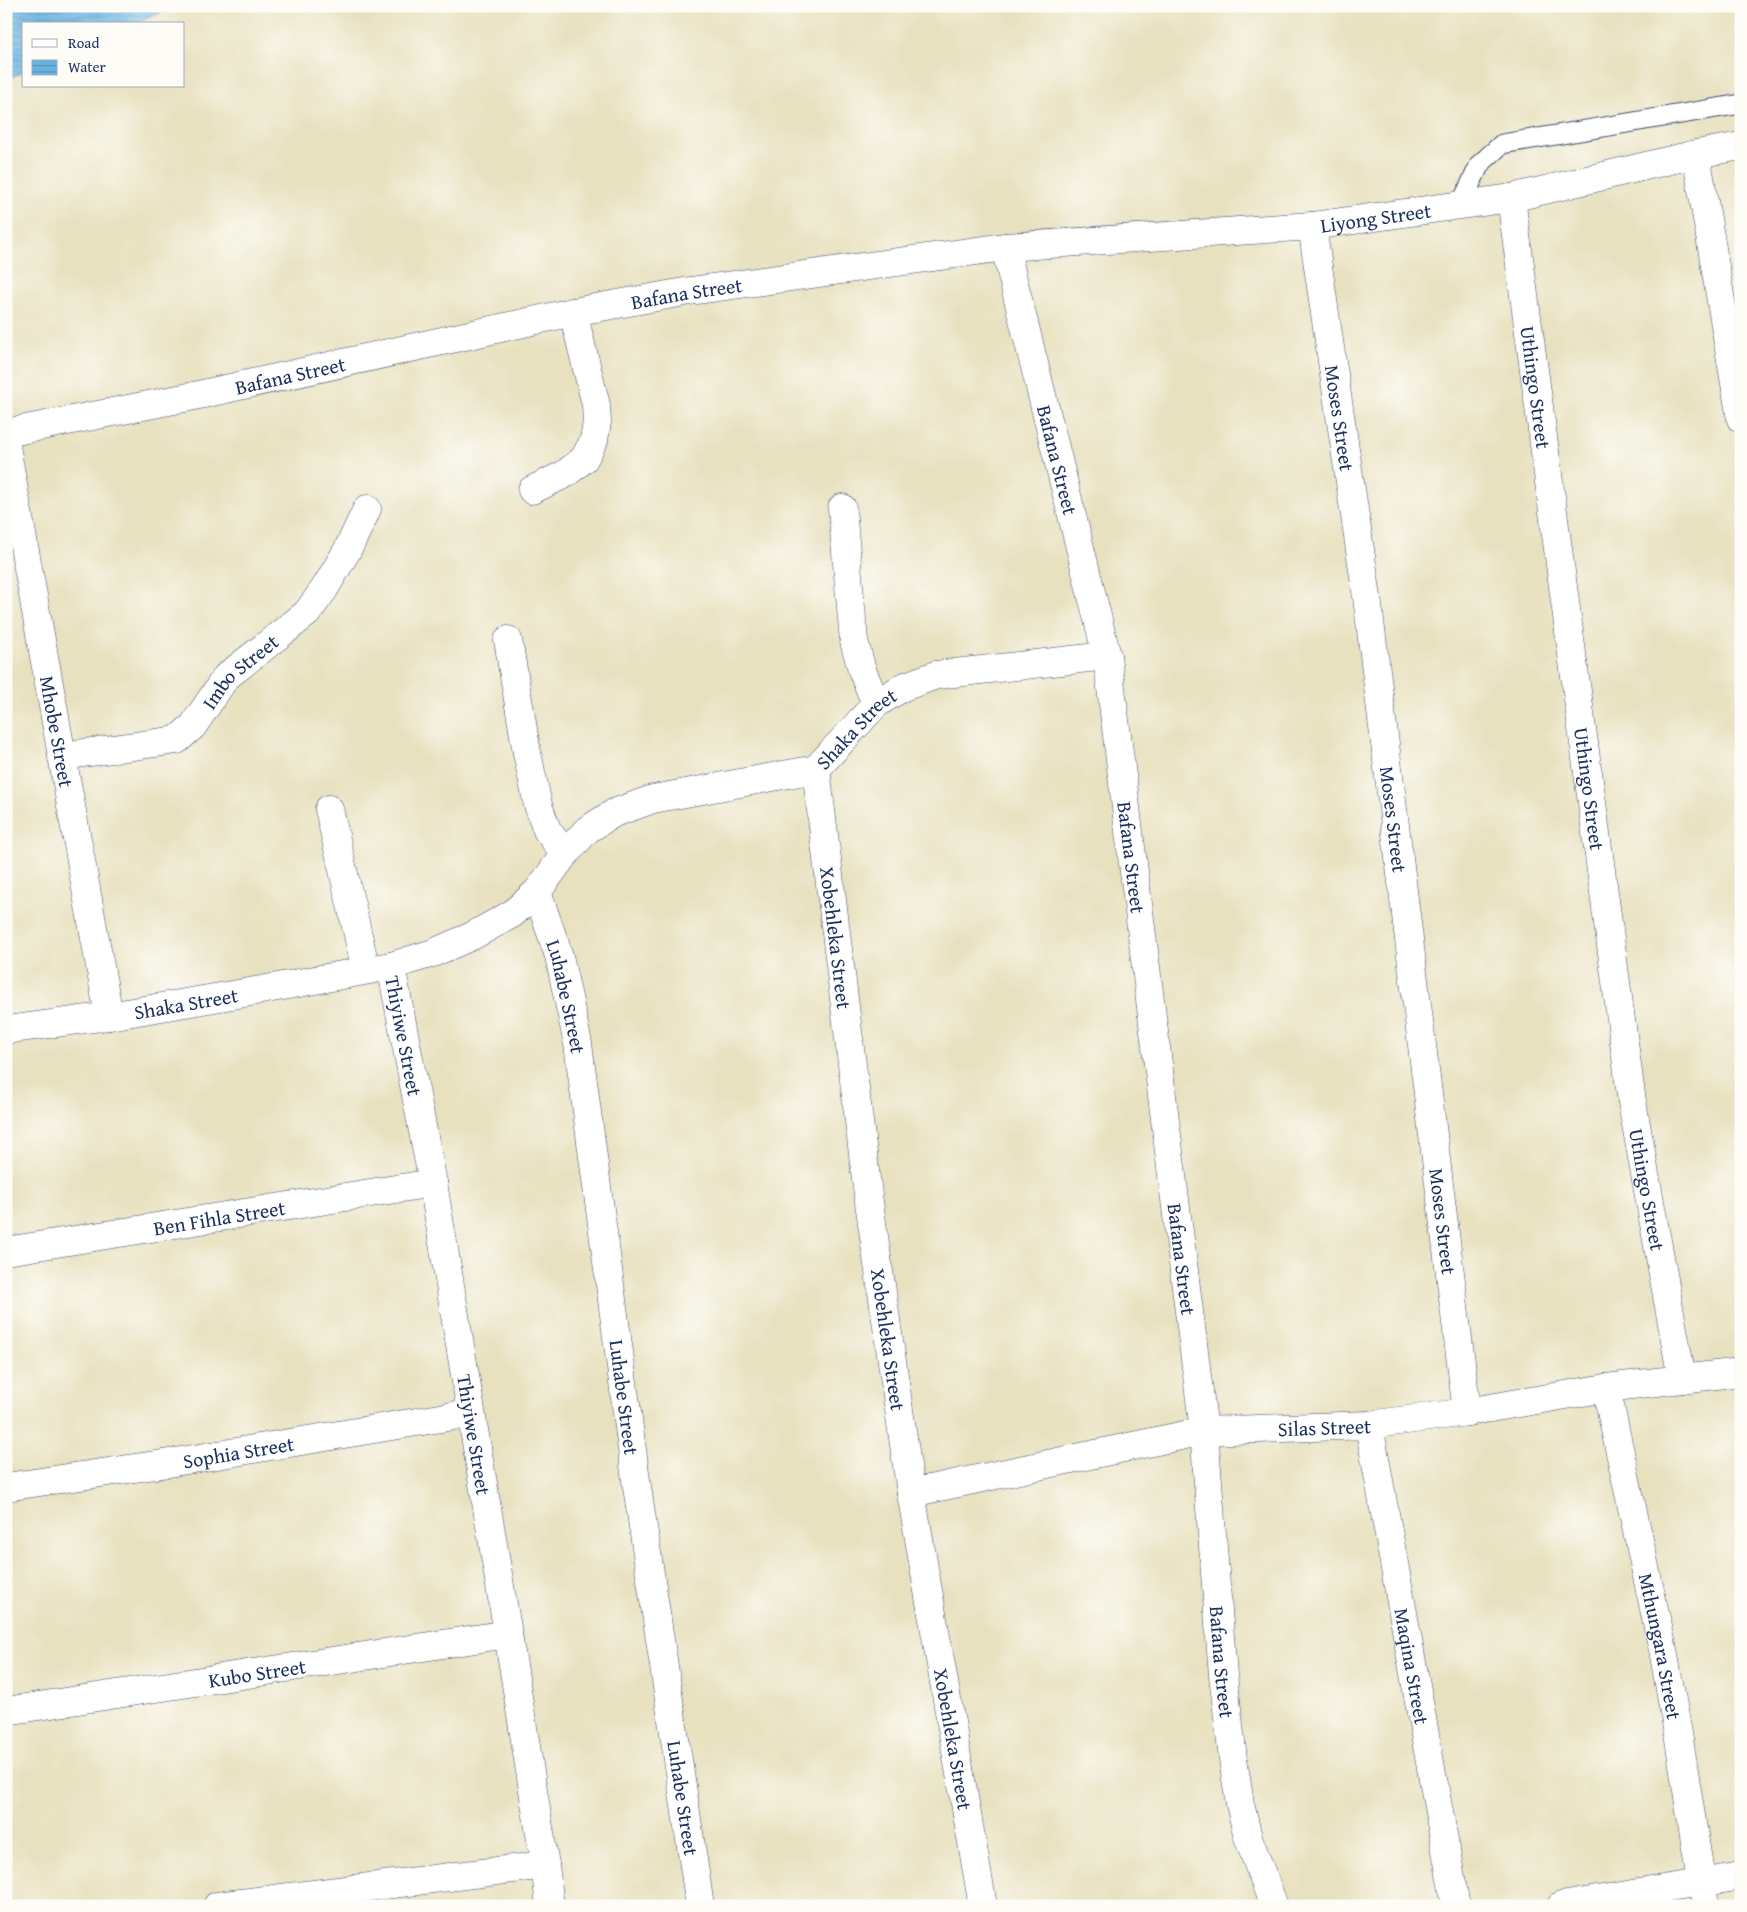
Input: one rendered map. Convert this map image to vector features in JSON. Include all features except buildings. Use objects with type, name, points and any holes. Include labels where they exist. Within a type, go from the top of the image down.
[{"type":"street","name":"Liyong Street","points":[[1005,248],[1312,226],[1460,206],[1511,198],[1696,154],[1741,146]]},
{"type":"street","points":[[1696,154],[1741,419]]},
{"type":"street","name":"Uthingo Street","points":[[1511,198],[1632,1102],[1682,1379]]},
{"type":"street","name":"Moses Street","points":[[1312,226],[1367,597],[1467,1412]]},
{"type":"street","name":"Bafana Street","points":[[6,433],[194,396],[573,312],[690,291],[1005,248],[1107,656],[1204,1431],[1223,1675],[1233,1759],[1240,1804],[1248,1837],[1274,1906]]},
{"type":"street","points":[[532,490],[565,474],[584,459],[594,440],[597,422],[596,405],[573,312]]},
{"type":"street","name":"Mhobe Street","points":[[6,446],[110,1016]]},
{"type":"street","points":[[842,508],[854,641],[862,670],[876,704]]},
{"type":"street","name":"Imbo Street","points":[[62,756],[177,740],[193,726],[226,677],[307,613],[325,588],[348,549],[367,509]]},
{"type":"street","points":[[508,640],[527,753],[538,805],[547,830],[565,854]]},
{"type":"street","name":"Shaka Street","points":[[6,1030],[110,1016],[379,968],[433,953],[472,936],[512,914],[538,892],[565,854],[587,830],[614,813],[654,799],[816,769],[876,704],[904,687],[936,675],[1107,656]]},
{"type":"street","name":"Xobehleka Street","points":[[816,769],[868,1195],[910,1493],[983,1906]]},
{"type":"street","points":[[329,809],[379,968]]},
{"type":"street","name":"Luhabe Street","points":[[538,892],[559,956],[578,1044],[638,1499],[700,1906]]},
{"type":"street","name":"Thiyiwe Street","points":[[379,968],[433,1183],[546,1865],[550,1906]]},
{"type":"street","name":"Ben Fihla Street","points":[[6,1251],[433,1183]]},
{"type":"street","name":"Silas Street","points":[[910,1493],[1204,1431],[1369,1426],[1467,1412],[1606,1388],[1741,1372]]},
{"type":"street","name":"Mthungara Street","points":[[1606,1388],[1663,1650],[1703,1894]]},
{"type":"street","name":"Sophia Street","points":[[6,1486],[168,1463],[471,1413]]},
{"type":"street","name":"Maqina Street","points":[[1369,1426],[1456,1906]]},
{"type":"street","name":"Kubo Street","points":[[6,1712],[508,1634]]},
{"type":"street","points":[[217,1906],[546,1865]]},
{"type":"street","points":[[1561,1906],[1703,1894],[1741,1876]]},
{"type":"lane","points":[[1460,206],[1480,164],[1502,144],[1741,104]]},
{"type":"water","points":[[6,6],[175,6],[139,22],[22,22],[22,73],[6,79]]}]
